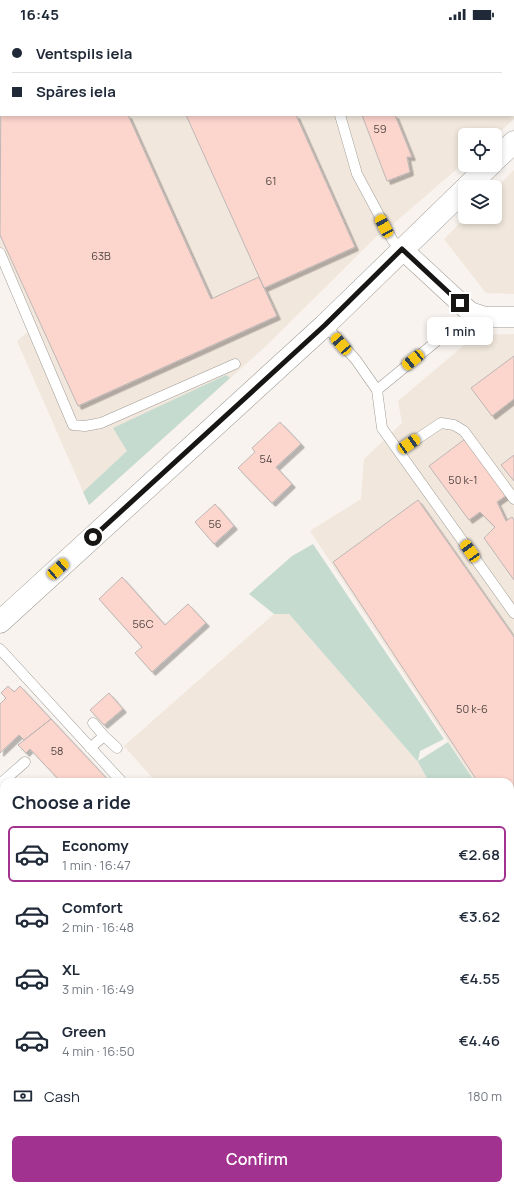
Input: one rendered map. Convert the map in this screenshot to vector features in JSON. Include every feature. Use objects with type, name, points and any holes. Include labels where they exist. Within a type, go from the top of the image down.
[{"type":"street","points":[[502,153],[514,142]]},
{"type":"street","points":[[474,180],[483,172]]},
{"type":"street","points":[[0,622],[325,325],[458,196]]},
{"type":"street","points":[[402,249],[470,312],[485,317],[514,317]]},
{"type":"lane","points":[[340,116],[356,174],[393,241],[402,249]]},
{"type":"lane","points":[[0,253],[73,425],[85,426],[100,423],[235,364]]},
{"type":"lane","points":[[325,325],[356,360],[377,390],[382,428],[514,613]]},
{"type":"lane","points":[[377,390],[449,331]]},
{"type":"lane","points":[[399,451],[441,423],[454,425],[464,430],[514,499]]},
{"type":"lane","points":[[0,649],[118,778]]},
{"type":"lane","points":[[93,723],[117,748]]},
{"type":"lane","points":[[90,748],[104,736]]},
{"type":"lane","points":[[7,778],[25,762]]},
{"type":"shaded area","points":[[0,116],[514,116],[514,119],[502,130],[502,128],[458,128],[458,168],[376,237],[266,346],[89,505],[17,341],[29,331],[0,264]]},
{"type":"shaded area","points":[[514,170],[514,294],[486,293],[444,239],[459,224],[502,224],[502,182]]},
{"type":"shaded area","points":[[514,334],[514,778],[472,778],[310,531],[361,499],[364,459],[402,423],[398,401],[476,335]]},
{"type":"shaded area","points":[[274,614],[289,614],[418,762],[427,778],[152,778],[124,746]]},
{"type":"green space","points":[[226,375],[230,378],[89,505],[83,492],[127,451],[113,428]]},
{"type":"green space","points":[[313,544],[444,739],[420,751],[418,761],[448,742],[472,778],[427,778],[418,762],[289,614],[274,614],[249,594],[292,556]]},
{"type":"building","points":[[1,116],[128,116],[211,299],[259,277],[277,316],[78,406],[0,235]]},
{"type":"building","points":[[186,116],[296,116],[355,247],[264,288]]},
{"type":"building","points":[[362,116],[395,116],[412,157],[407,157],[410,172],[387,181]]},
{"type":"building","points":[[514,356],[514,399],[492,416],[471,388]]},
{"type":"building","points":[[280,422],[301,444],[276,467],[292,484],[272,503],[238,468],[255,452],[252,448]]},
{"type":"building","points":[[465,439],[507,495],[497,502],[506,521],[512,517],[514,520],[514,580],[484,538],[495,527],[480,512],[469,520],[429,466]]},
{"type":"building","points":[[514,455],[514,481],[501,465]]},
{"type":"building","points":[[418,500],[514,637],[514,778],[475,778],[333,562]]},
{"type":"building","points":[[215,504],[234,526],[214,544],[195,522]]},
{"type":"building","points":[[122,577],[165,625],[188,604],[206,623],[152,672],[135,653],[142,647],[99,599]]},
{"type":"building","points":[[8,686],[14,692],[20,686],[51,719],[24,740],[19,735],[0,753],[0,704],[6,698],[1,693]]},
{"type":"building","points":[[109,693],[123,709],[104,725],[90,710]]},
{"type":"building","points":[[51,719],[106,778],[57,778],[30,749],[26,753],[18,745]]},
{"type":"route","points":[[93,537],[325,325],[402,249],[460,303]]}]
